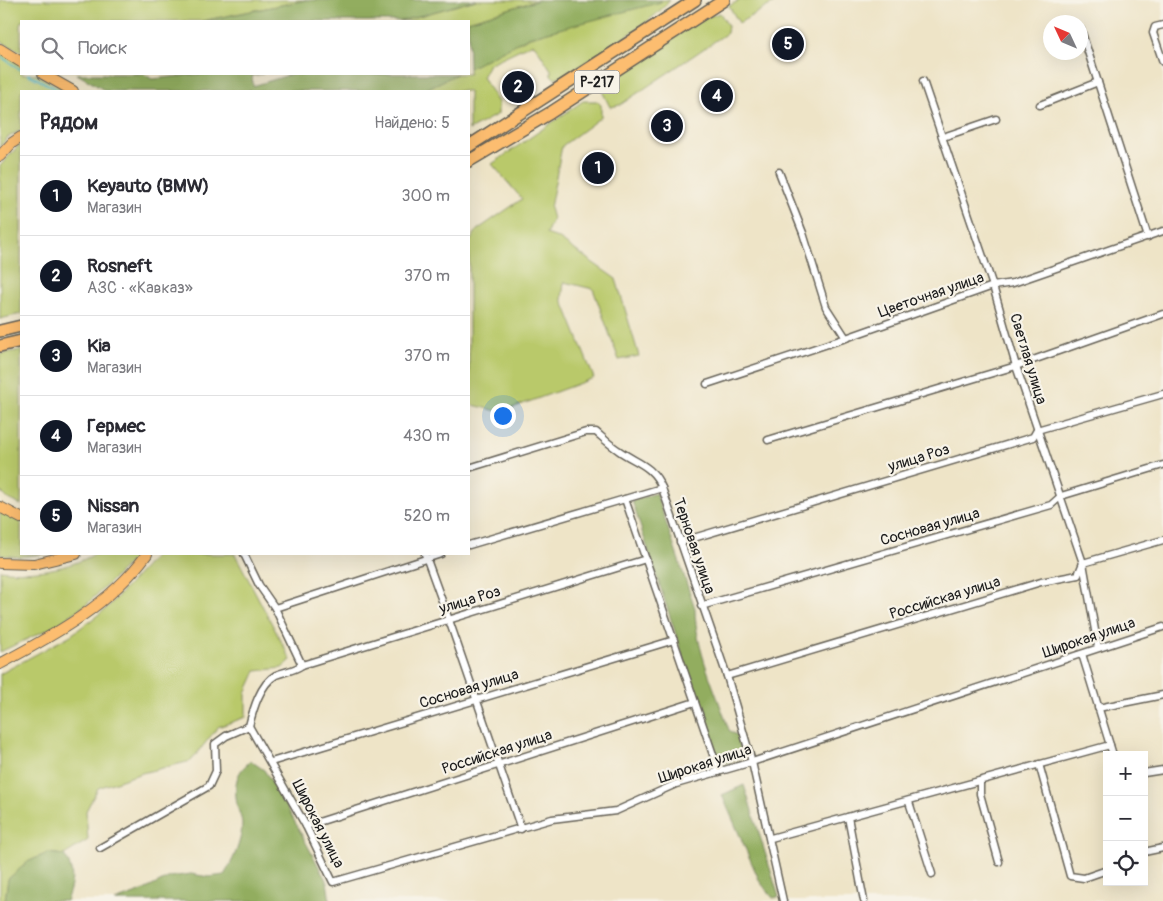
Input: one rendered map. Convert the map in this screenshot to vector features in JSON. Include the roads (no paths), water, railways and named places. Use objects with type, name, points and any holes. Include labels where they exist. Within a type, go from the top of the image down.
[{"type":"highway","name":"Р-217","points":[[470,144],[695,0]]},
{"type":"highway","points":[[705,0],[708,4],[717,0]]},
{"type":"highway","name":"Р-217","points":[[470,160],[550,113],[724,0]]},
{"type":"highway","points":[[587,71],[606,62],[674,17],[680,16],[679,23],[647,45],[633,58]]},
{"type":"highway","points":[[2,330],[20,326]]},
{"type":"highway","points":[[0,346],[20,341]]},
{"type":"main road","points":[[0,49],[20,61]]},
{"type":"main road","points":[[44,75],[71,90]]},
{"type":"main road","points":[[0,156],[20,138]]},
{"type":"main road","points":[[0,507],[20,517]]},
{"type":"main road","points":[[0,563],[34,564],[72,555]]},
{"type":"main road","points":[[0,664],[70,625],[120,585],[146,555]]},
{"type":"street","points":[[1163,25],[1155,27],[1153,33],[1163,62]]},
{"type":"street","points":[[1088,53],[1148,237]]},
{"type":"street","name":"Светлая улица","points":[[923,81],[993,286],[1016,366],[1083,563],[1098,647]]},
{"type":"street","points":[[1040,105],[1098,82]]},
{"type":"street","points":[[943,137],[996,119]]},
{"type":"street","points":[[779,172],[803,233],[826,306],[846,338]]},
{"type":"street","name":"Цветочная улица","points":[[707,384],[846,338],[993,286],[1013,283],[1163,231]]},
{"type":"street","points":[[768,440],[1016,366],[1163,314]]},
{"type":"street","name":"улица Роз","points":[[680,542],[1033,437],[1038,430],[1163,394]]},
{"type":"street","points":[[470,468],[586,432],[596,432],[617,450],[649,467],[658,477],[662,488]]},
{"type":"street","name":"Сосновая улица","points":[[701,606],[1051,505],[1061,496],[1163,465]]},
{"type":"street","name":"Терновая улица","points":[[470,545],[662,488],[701,606],[727,676],[752,762],[771,838],[783,901]]},
{"type":"street","points":[[626,499],[719,772]]},
{"type":"street","name":"Российская улица","points":[[727,676],[1041,582],[1078,575],[1083,563],[1163,540]]},
{"type":"street","points":[[244,555],[259,586],[276,608],[302,665]]},
{"type":"street","points":[[276,608],[425,556],[521,829]]},
{"type":"street","name":"улица Роз","points":[[249,726],[258,698],[268,681],[277,675],[294,671],[302,665],[646,559]]},
{"type":"street","name":"Широкая улица","points":[[249,726],[306,826],[334,882],[552,819],[616,811],[676,784],[752,762],[1163,627]]},
{"type":"street","name":"Сосновая улица","points":[[271,762],[674,640]]},
{"type":"street","points":[[1082,654],[1112,751]]},
{"type":"street","points":[[1098,708],[1163,695]]},
{"type":"street","name":"Российская улица","points":[[306,826],[695,702]]},
{"type":"street","points":[[100,848],[209,786],[216,771],[215,744],[226,736],[249,726]]},
{"type":"street","points":[[771,838],[909,802],[980,780],[1110,745]]},
{"type":"street","points":[[1039,764],[1070,874],[1074,878],[1084,878],[1103,871]]},
{"type":"street","points":[[1148,772],[1163,770]]},
{"type":"street","points":[[980,780],[980,794],[999,862]]},
{"type":"street","points":[[909,802],[932,874]]},
{"type":"street","points":[[848,817],[864,901]]},
{"type":"street","points":[[1148,851],[1163,848]]},
{"type":"waterway","points":[[0,56],[20,69]]},
{"type":"waterway","points":[[30,75],[58,90]]},
{"type":"place","name":"Nissan","points":[[788,44]]},
{"type":"place","name":"Rosneft","points":[[518,87]]},
{"type":"place","name":"Гермес","points":[[717,96]]},
{"type":"place","name":"Kia","points":[[667,126]]},
{"type":"place","name":"Keyauto (BMW)","points":[[598,168]]}]
